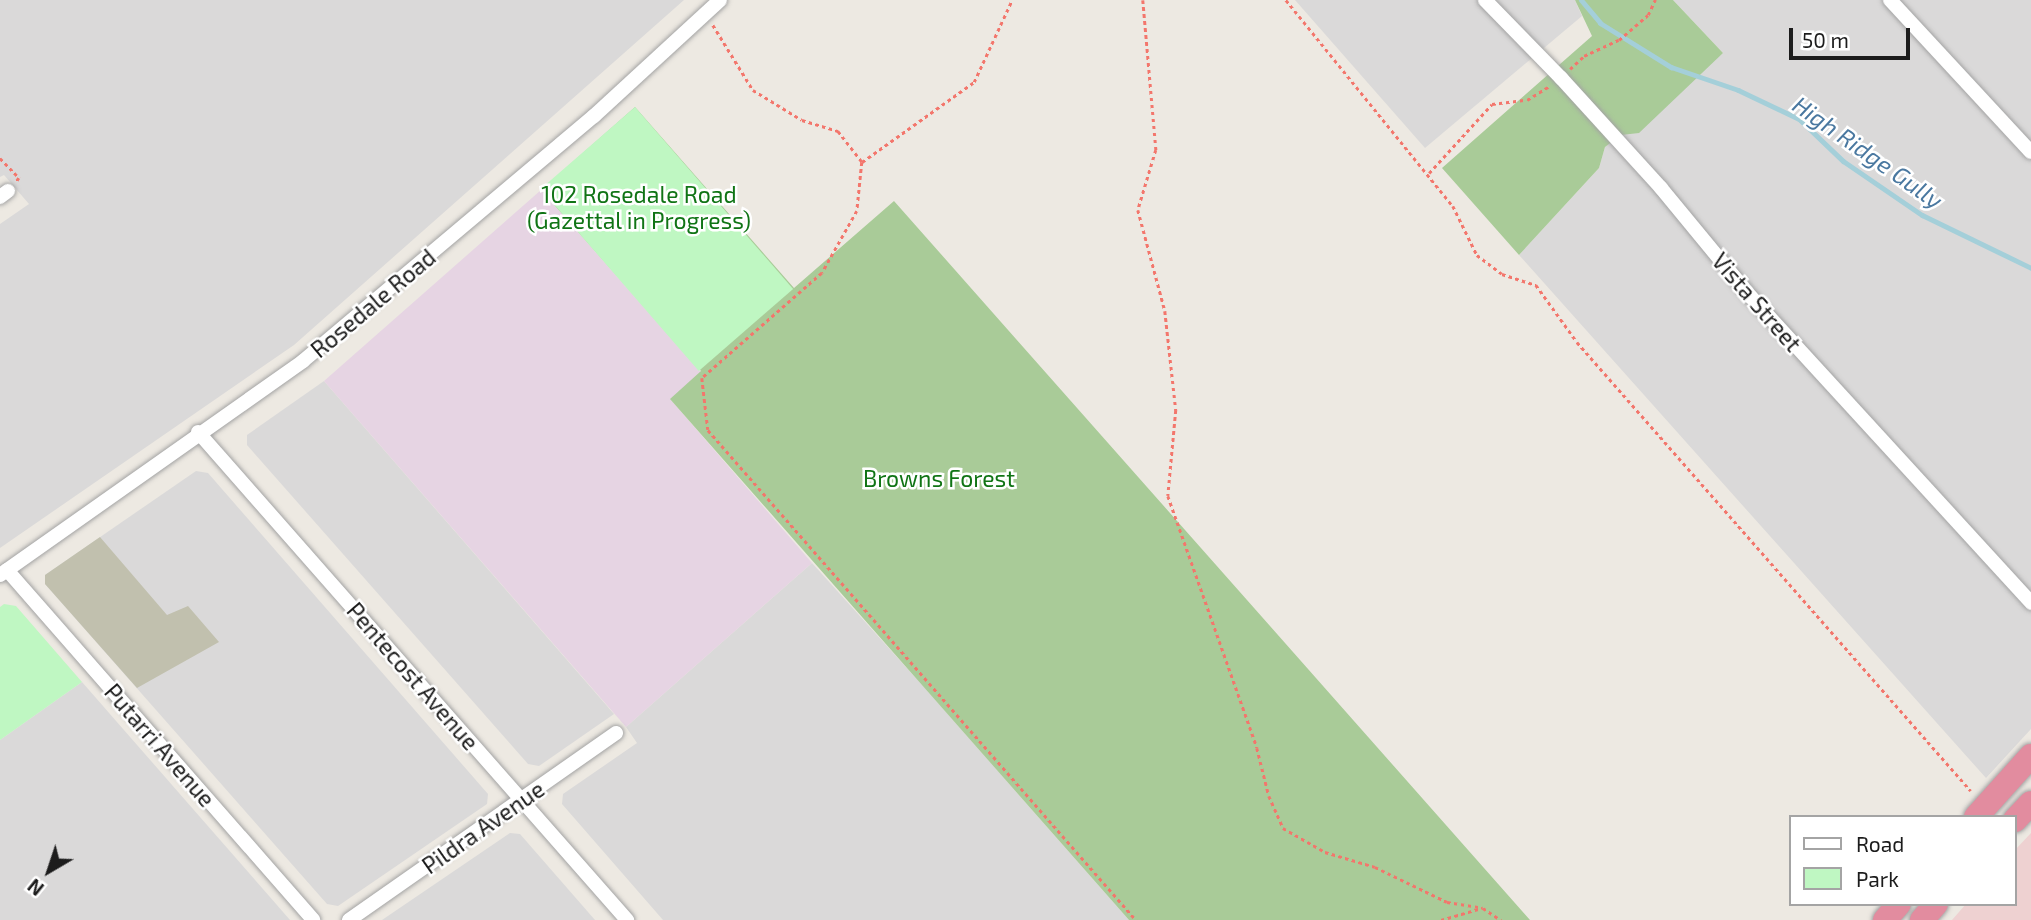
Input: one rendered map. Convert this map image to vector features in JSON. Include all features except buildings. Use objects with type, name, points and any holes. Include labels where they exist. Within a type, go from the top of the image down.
[{"type":"highway","points":[[1976,806],[2031,756]]},
{"type":"highway","points":[[2017,818],[2031,803]]},
{"type":"highway","points":[[1885,920],[1897,906]]},
{"type":"highway","points":[[1922,920],[1934,906]]},
{"type":"street","name":"Rosedale Road","points":[[3,573],[198,432],[303,361],[594,116],[720,0]]},
{"type":"street","name":"Vista Street","points":[[1485,0],[1561,78],[1661,188],[1751,297],[2031,603]]},
{"type":"street","points":[[1890,0],[2031,152]]},
{"type":"street","name":"Pentecost Avenue","points":[[198,432],[627,920]]},
{"type":"street","name":"Putarri Avenue","points":[[3,573],[313,920]]},
{"type":"street","name":"Pildra Avenue","points":[[349,920],[616,733]]},
{"type":"path","points":[[862,162],[974,82],[1012,0]]},
{"type":"path","points":[[1143,0],[1156,150],[1138,210],[1165,312],[1176,410],[1168,496],[1257,748],[1269,796],[1283,828],[1325,852],[1375,867],[1447,902],[1483,908],[1501,920]]},
{"type":"path","points":[[1286,0],[1454,206],[1477,255],[1502,274],[1536,285],[1577,342],[1976,806]]},
{"type":"path","points":[[1428,174],[1492,104],[1527,100],[1561,78],[1584,55],[1619,40],[1648,15],[1655,0]]},
{"type":"path","points":[[706,13],[753,90],[802,120],[838,131],[862,162],[857,211],[822,273],[702,379],[708,430],[1136,920]]},
{"type":"path","points":[[0,158],[19,178],[4,194]]},
{"type":"path","points":[[1441,920],[1483,908]]},
{"type":"shaded area","points":[[0,0],[684,0],[294,345],[0,548],[0,224],[29,204],[4,175],[0,177]]},
{"type":"shaded area","points":[[1295,0],[1575,0],[1582,16],[1425,148]]},
{"type":"shaded area","points":[[1673,0],[2031,0],[2031,729],[1986,778],[1519,255],[1599,168],[1605,147],[1723,53]]},
{"type":"shaded area","points":[[541,190],[701,372],[671,400],[812,563],[626,727],[324,381]]},
{"type":"shaded area","points":[[324,381],[614,714],[539,766],[528,764],[247,445],[247,435]]},
{"type":"shaded area","points":[[196,471],[208,473],[488,794],[487,804],[338,906],[327,904],[45,584],[45,575]]},
{"type":"shaded area","points":[[100,537],[167,615],[188,606],[219,642],[137,688],[45,584],[45,575]]},
{"type":"shaded area","points":[[812,563],[1129,920],[663,920],[562,804],[563,794],[637,743],[626,727]]},
{"type":"shaded area","points":[[82,682],[290,920],[0,920],[0,740]]},
{"type":"shaded area","points":[[510,833],[520,834],[595,920],[382,920]]},
{"type":"shaded area","points":[[2031,833],[2031,920],[1952,920],[1964,906],[2017,906],[2017,848]]},
{"type":"green space","points":[[1575,0],[1673,0],[1723,53],[1639,133],[1621,135],[1605,147],[1599,168],[1519,255],[1442,168],[1592,36]]},
{"type":"green space","name":"Browns Forest","points":[[635,107],[794,288],[894,201],[1530,920],[1129,920],[670,399],[701,371],[541,190]]},
{"type":"green space","name":"102 Rosedale Road (Gazettal in Progress)","points":[[635,107],[793,289],[699,371],[541,189]]},
{"type":"green space","points":[[4,604],[16,606],[82,682],[0,740],[0,607]]},
{"type":"waterway","name":"High Ridge Gully","points":[[1581,0],[1600,23],[1671,67],[1738,90],[1799,119],[1843,161],[1922,215],[2031,268]]}]
